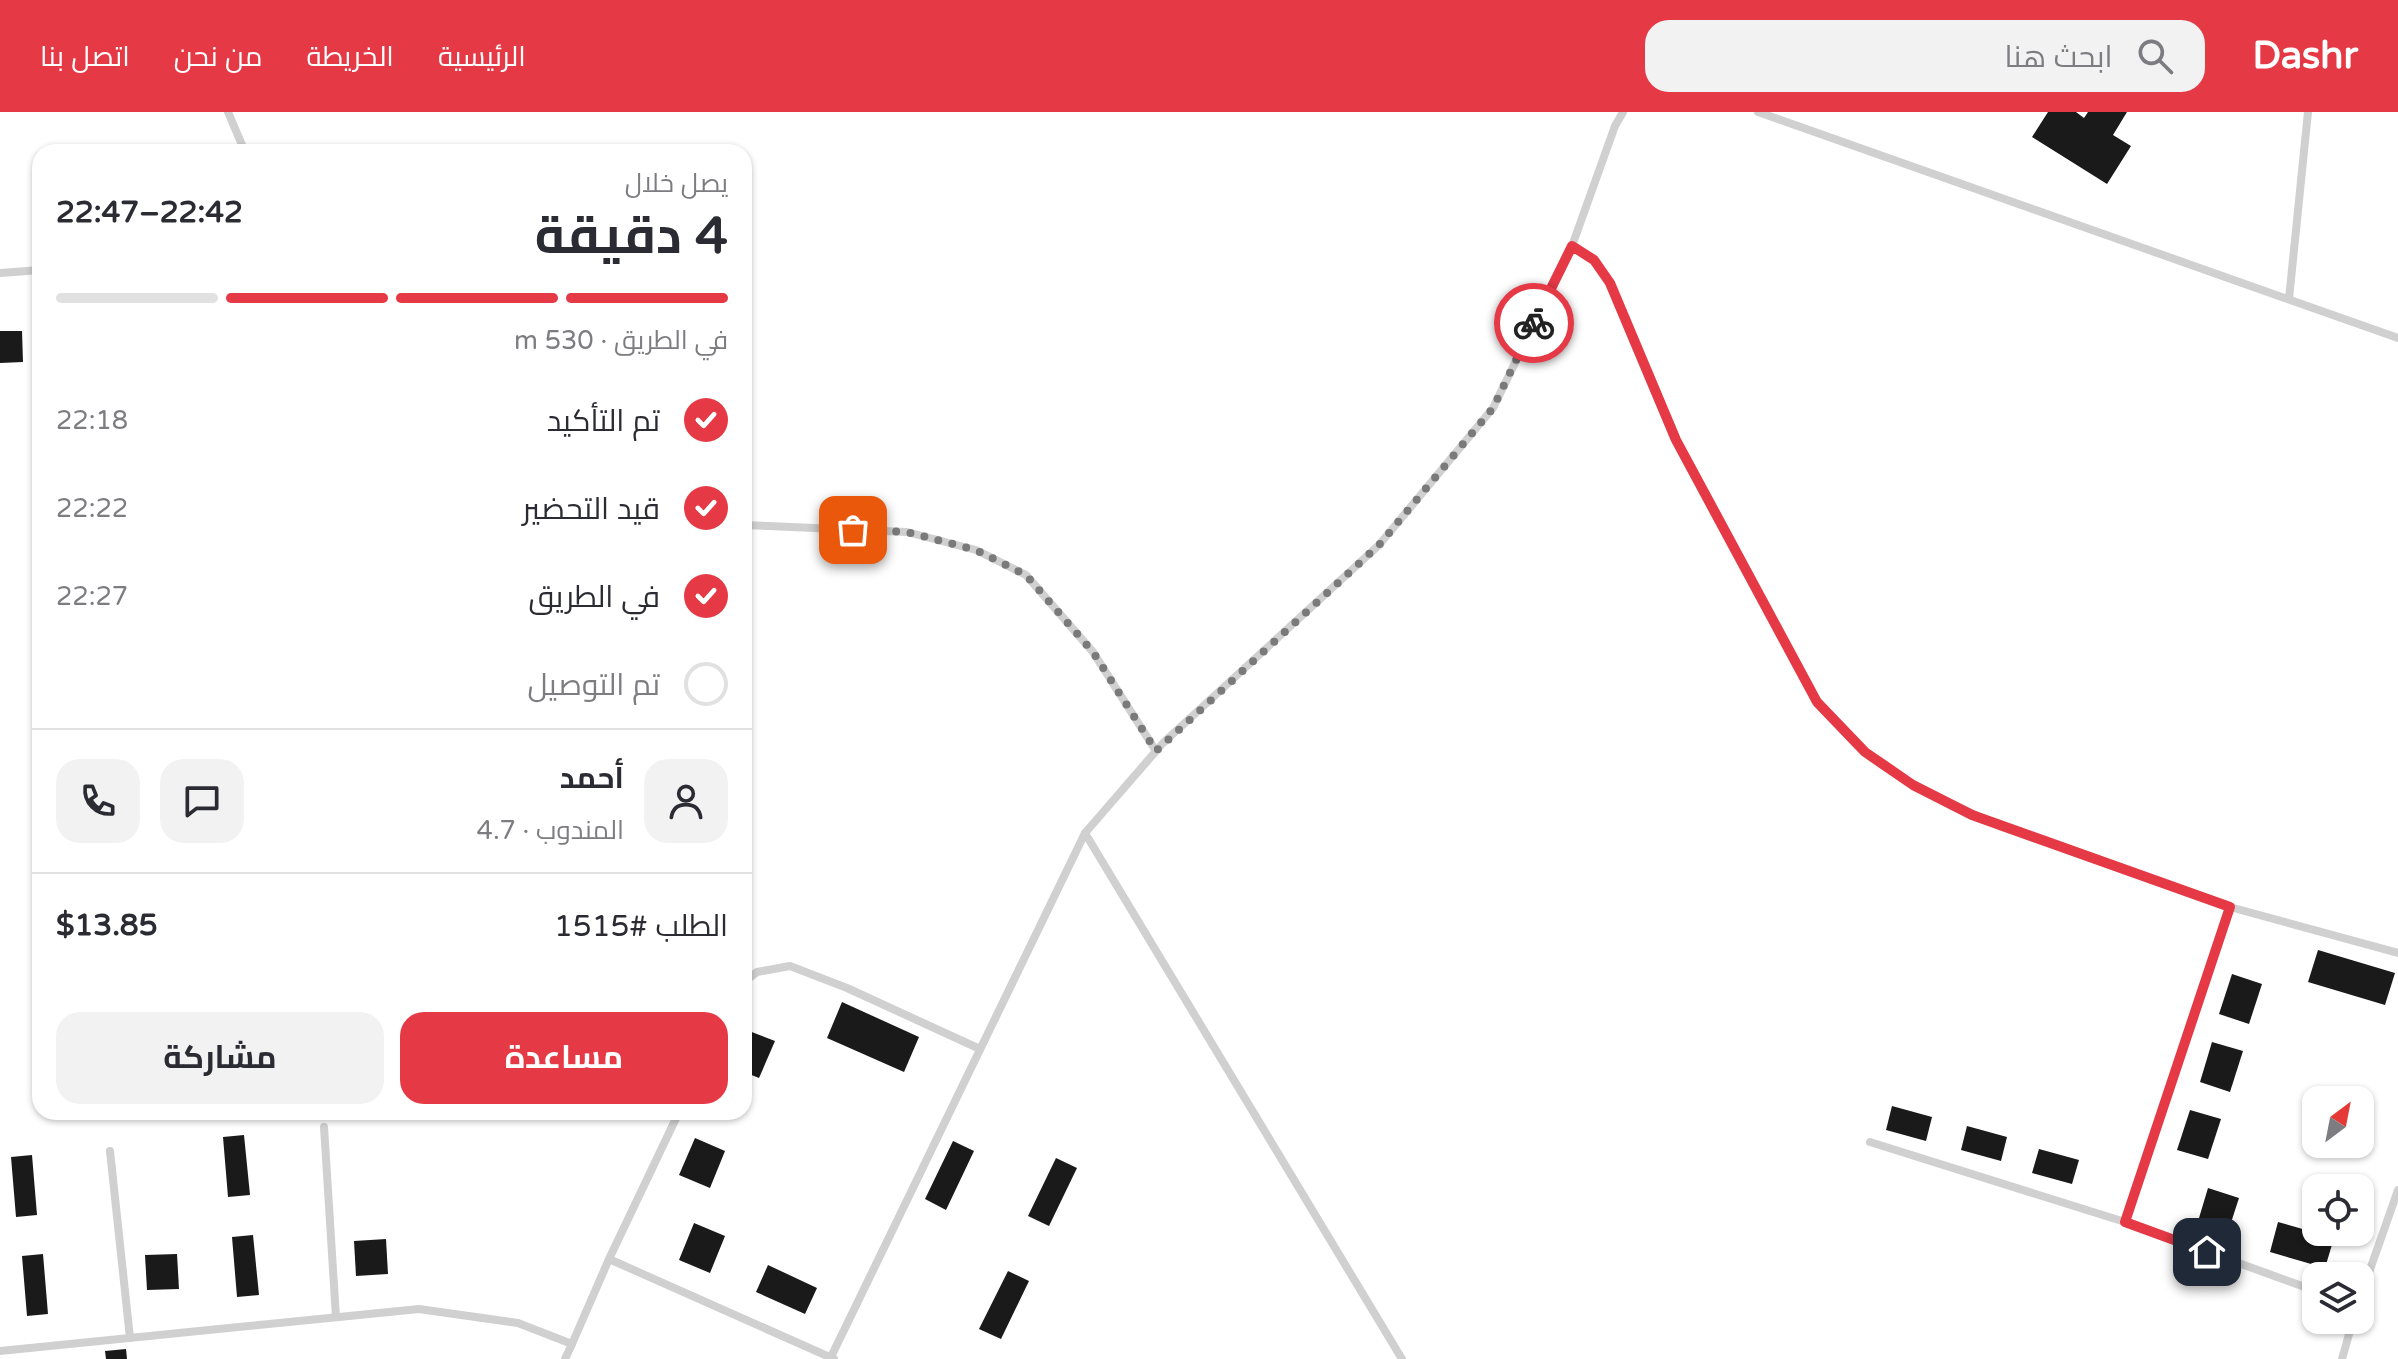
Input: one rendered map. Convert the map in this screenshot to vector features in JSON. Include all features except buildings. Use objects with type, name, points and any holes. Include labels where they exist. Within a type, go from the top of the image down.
[{"type":"lane","points":[[228,112],[242,144]]},
{"type":"lane","points":[[609,1259],[833,1358],[1085,833],[1156,751],[1379,545],[1493,408],[1572,246],[1615,126],[1623,112]]},
{"type":"lane","points":[[1758,112],[2398,338]]},
{"type":"lane","points":[[2289,299],[2308,112]]},
{"type":"lane","points":[[1572,246],[1594,260],[1610,283],[1676,440],[1817,702],[1865,752],[1913,785],[1972,815],[2230,907],[2398,953]]},
{"type":"lane","points":[[0,273],[32,271]]},
{"type":"lane","points":[[752,525],[907,532],[976,550],[1026,575],[1093,652],[1156,751]]},
{"type":"lane","points":[[1085,833],[1402,1359]]},
{"type":"lane","points":[[2125,1222],[2230,907]]},
{"type":"lane","points":[[752,976],[757,972],[790,966],[847,988],[980,1049]]},
{"type":"lane","points":[[565,1359],[675,1120]]},
{"type":"lane","points":[[324,1127],[336,1317]]},
{"type":"lane","points":[[1870,1142],[2125,1222],[2302,1286]]},
{"type":"lane","points":[[110,1151],[130,1338]]},
{"type":"lane","points":[[2373,1262],[2398,1190]]},
{"type":"lane","points":[[0,1351],[419,1309],[518,1323],[572,1344]]},
{"type":"lane","points":[[2342,1359],[2349,1334]]},
{"type":"way so far","points":[[853,530],[907,532],[976,550],[1026,575],[1093,652],[1156,751],[1379,545],[1493,408],[1534,323]]},
{"type":"route","points":[[1534,323],[1572,246],[1594,260],[1610,283],[1676,440],[1817,702],[1865,752],[1913,785],[1972,815],[2230,907],[2125,1222],[2207,1252]]}]
